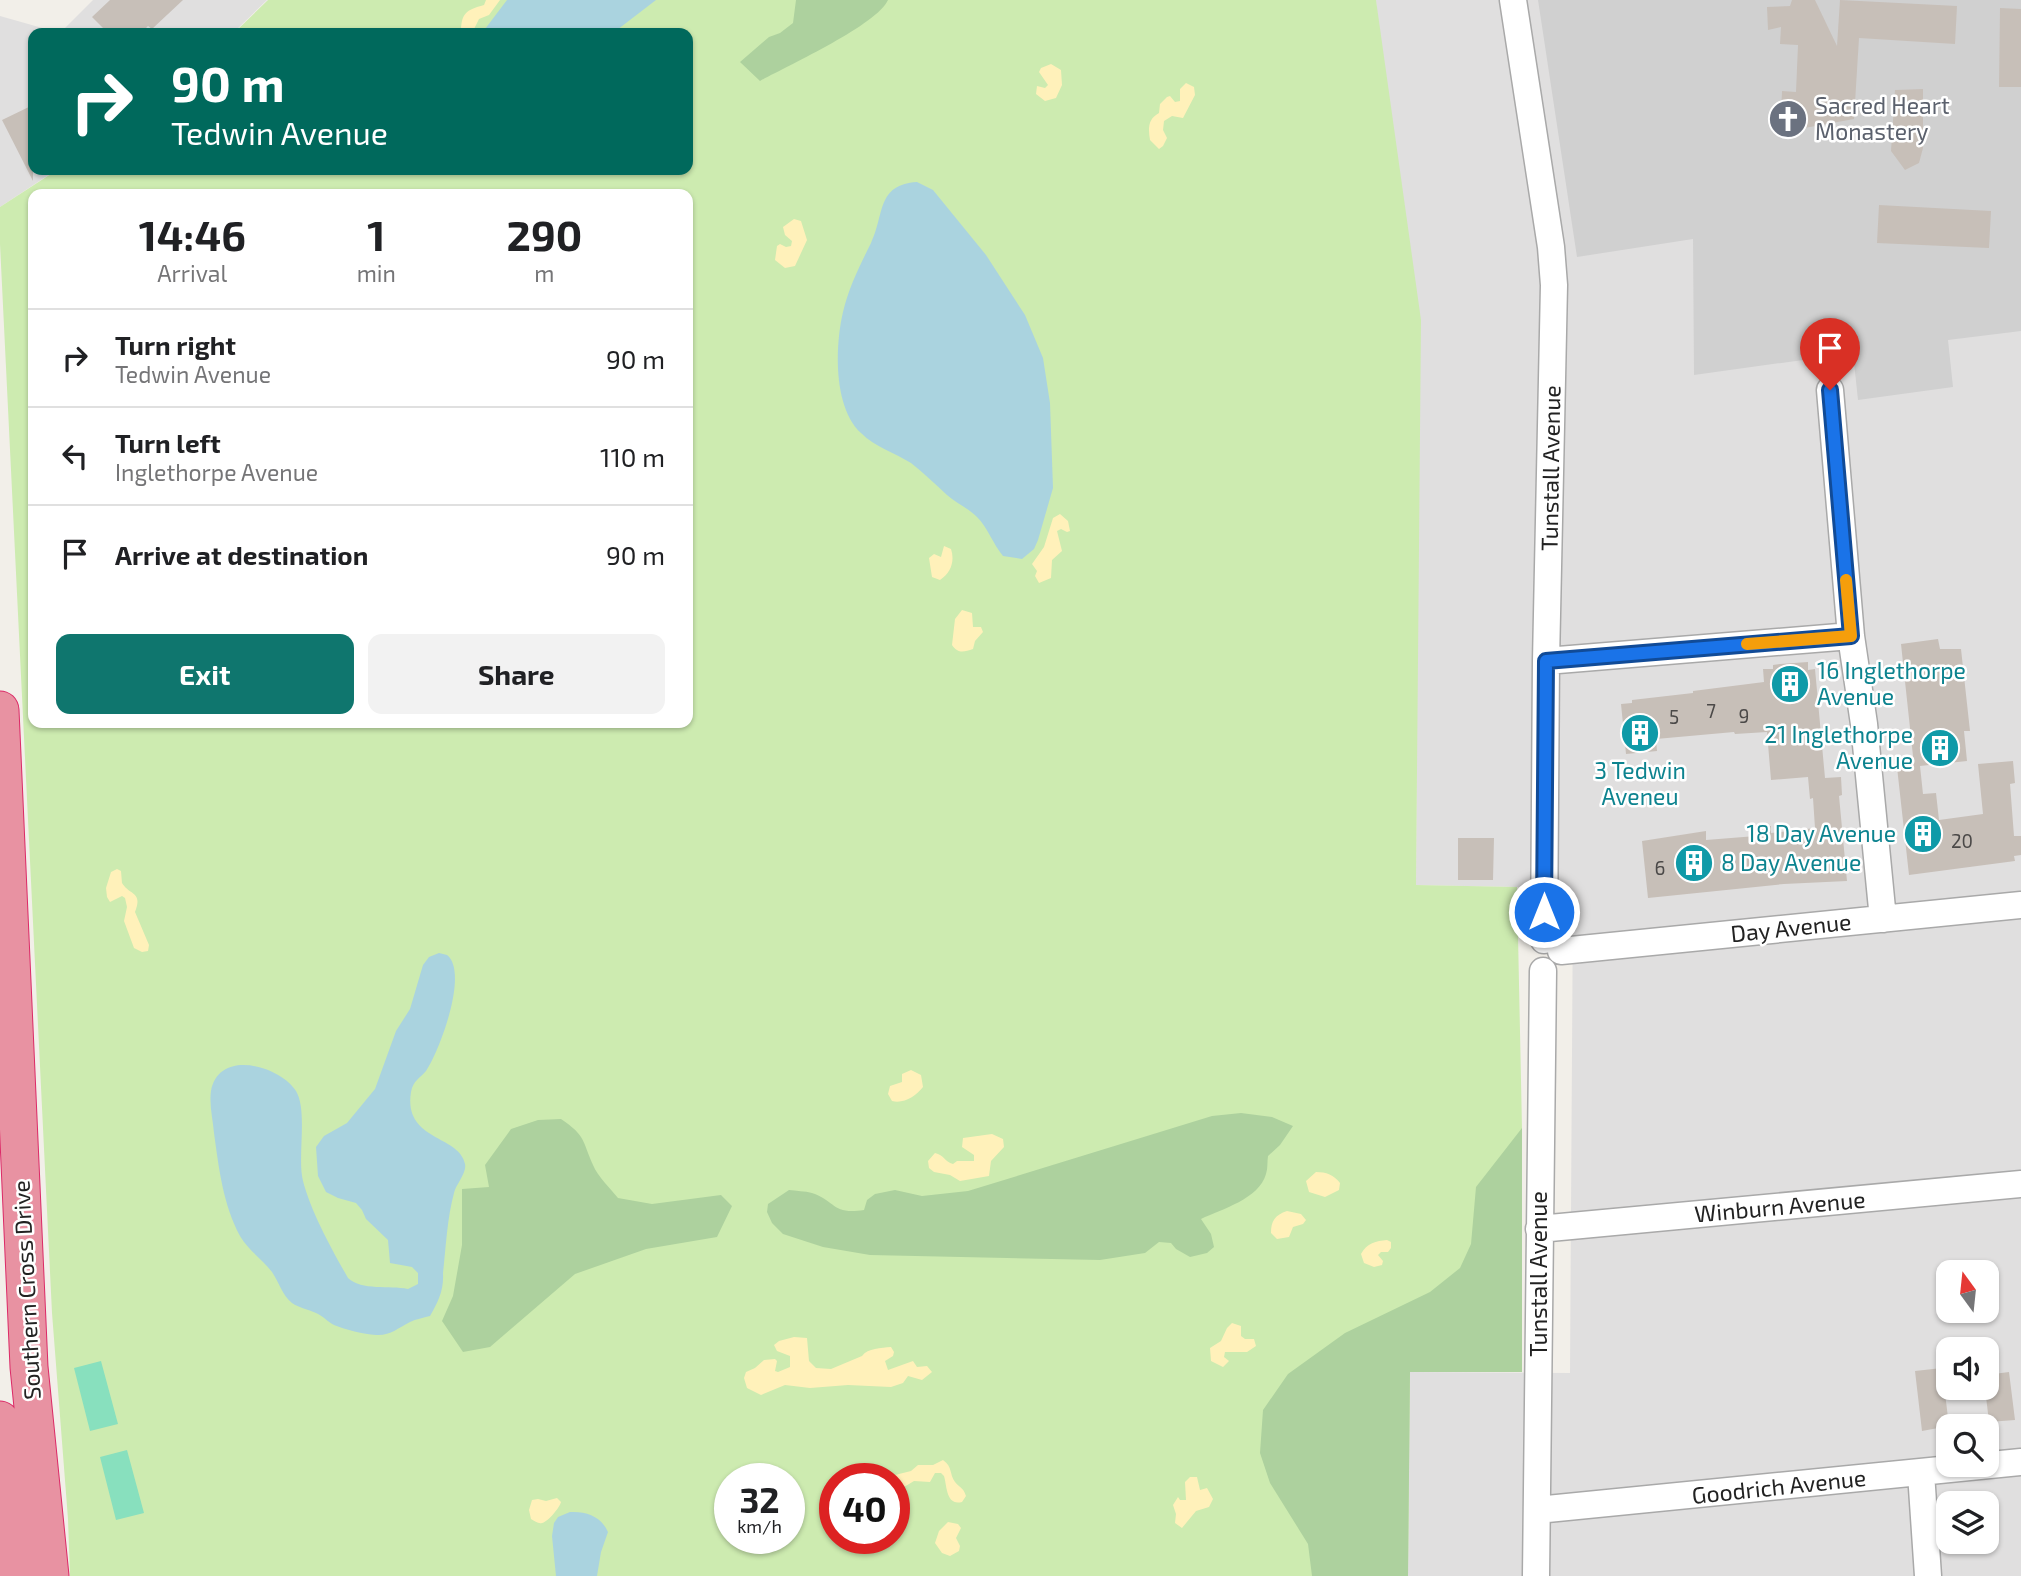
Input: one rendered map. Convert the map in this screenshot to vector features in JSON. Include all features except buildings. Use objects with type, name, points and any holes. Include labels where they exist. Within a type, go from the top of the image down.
[{"type":"highway","name":"Southern Cross Drive","points":[[0,710],[29,1367],[50,1576]]},
{"type":"highway","name":"Southern Cross Drive","points":[[0,1420],[14,1576]]},
{"type":"street","name":"Tunstall Avenue","points":[[1513,0],[1554,285],[1546,661],[1553,945],[1562,959],[1551,971],[1543,971],[1536,1576]]},
{"type":"street","points":[[1830,390],[1851,636],[1864,724],[1883,919]]},
{"type":"street","points":[[1546,661],[1851,636]]},
{"type":"street","name":"Day Avenue","points":[[1553,945],[1883,919],[2021,905]]},
{"type":"street","name":"Winburn Avenue","points":[[1539,1229],[2021,1184]]},
{"type":"street","name":"Goodrich Avenue","points":[[1537,1510],[2021,1462]]},
{"type":"street","points":[[1921,1473],[1928,1576]]},
{"type":"shaded area","points":[[93,0],[267,0],[238,28],[65,28]]},
{"type":"shaded area","points":[[1376,0],[2021,0],[2021,1576],[1408,1576],[1409,1372],[1570,1373],[1573,893],[1517,887],[1416,885],[1417,700]]},
{"type":"shaded area","name":"Sacred Heart Monastery","points":[[1538,0],[2021,0],[2021,331],[1948,340],[1953,387],[1858,400],[1853,353],[1694,375],[1693,239],[1577,257]]},
{"type":"shaded area","points":[[0,16],[42,28],[28,28],[28,175],[48,175],[0,207]]},
{"type":"green space","points":[[268,0],[1376,0],[1421,320],[1416,885],[1517,887],[1522,1128],[1522,1372],[1410,1372],[1408,1576],[70,1576],[52,1313],[0,207],[49,175],[693,175],[693,28],[239,28]]},
{"type":"green space","points":[[796,0],[888,0],[880,10],[850,33],[760,81],[740,62],[769,37],[793,23]]},
{"type":"green space","points":[[1241,1113],[1272,1117],[1293,1126],[1280,1145],[1268,1156],[1266,1174],[1256,1190],[1239,1202],[1201,1219],[1211,1234],[1214,1247],[1207,1253],[1190,1257],[1171,1243],[1159,1242],[1145,1253],[1100,1260],[870,1255],[823,1247],[783,1234],[772,1223],[767,1212],[768,1204],[789,1190],[812,1193],[846,1211],[864,1210],[867,1200],[875,1194],[895,1190],[922,1196],[968,1191],[1212,1116]]},
{"type":"green space","points":[[561,1119],[579,1134],[595,1169],[618,1198],[652,1204],[721,1195],[732,1206],[717,1237],[646,1249],[575,1274],[490,1347],[463,1352],[442,1321],[453,1296],[462,1245],[462,1189],[489,1187],[485,1165],[511,1129],[538,1120]]},
{"type":"green space","points":[[1522,1128],[1522,1372],[1410,1372],[1408,1576],[1312,1576],[1308,1544],[1270,1483],[1260,1453],[1263,1410],[1288,1374],[1345,1333],[1430,1292],[1460,1268],[1471,1244],[1476,1187]]},
{"type":"green space","points":[[101,1361],[118,1424],[90,1431],[74,1368]]},
{"type":"green space","points":[[127,1450],[144,1513],[116,1520],[100,1457]]},
{"type":"sand","points":[[486,0],[500,0],[489,15],[479,19],[474,28],[461,28],[466,13],[484,5]]},
{"type":"sand","points":[[1051,64],[1061,70],[1062,85],[1056,98],[1045,101],[1036,94],[1037,86],[1045,88],[1048,85],[1039,72],[1041,68]]},
{"type":"sand","points":[[1186,83],[1194,87],[1195,95],[1183,118],[1172,116],[1164,121],[1163,130],[1167,138],[1159,149],[1150,140],[1151,121],[1159,113],[1160,104],[1167,97],[1170,96],[1175,102],[1180,101],[1180,89]]},
{"type":"sand","points":[[794,219],[801,221],[807,240],[795,266],[785,268],[775,260],[777,246],[791,246],[792,241],[785,235],[783,227]]},
{"type":"sand","points":[[1060,514],[1068,521],[1070,531],[1057,531],[1062,551],[1052,560],[1051,578],[1039,583],[1035,576],[1037,571],[1032,564],[1044,547],[1053,518]]},
{"type":"sand","points":[[944,546],[951,549],[952,562],[947,574],[940,580],[932,577],[929,558],[934,554],[941,557]]},
{"type":"sand","points":[[962,610],[972,613],[973,627],[981,627],[983,632],[975,641],[973,649],[961,652],[952,645],[955,619]]},
{"type":"sand","points":[[117,869],[121,871],[122,883],[137,897],[135,912],[149,945],[148,951],[142,952],[134,948],[124,921],[127,907],[125,898],[122,896],[110,902],[107,897],[106,888],[111,872]]},
{"type":"sand","points":[[911,1070],[921,1075],[923,1087],[909,1098],[892,1101],[888,1094],[890,1086],[902,1082],[902,1074]]},
{"type":"sand","points":[[992,1134],[1003,1139],[1004,1147],[991,1161],[989,1176],[960,1181],[929,1168],[928,1161],[935,1153],[953,1164],[957,1161],[974,1161],[974,1155],[962,1147],[963,1138]]},
{"type":"sand","points":[[1316,1172],[1335,1178],[1340,1183],[1339,1190],[1325,1197],[1309,1192],[1306,1181]]},
{"type":"sand","points":[[1287,1211],[1301,1214],[1306,1220],[1293,1227],[1289,1237],[1277,1239],[1271,1233],[1273,1222],[1279,1214]]},
{"type":"sand","points":[[1387,1240],[1391,1242],[1391,1248],[1378,1255],[1383,1261],[1382,1265],[1374,1267],[1364,1263],[1361,1254],[1366,1247]]},
{"type":"sand","points":[[1232,1323],[1241,1326],[1241,1336],[1254,1339],[1256,1346],[1247,1352],[1225,1352],[1224,1357],[1229,1361],[1223,1367],[1211,1361],[1210,1348],[1221,1341]]},
{"type":"sand","points":[[794,1337],[807,1338],[809,1361],[816,1368],[831,1369],[871,1350],[891,1347],[893,1356],[885,1361],[888,1370],[913,1361],[917,1367],[927,1366],[932,1372],[922,1380],[908,1376],[903,1383],[891,1387],[848,1385],[810,1388],[785,1385],[761,1395],[747,1388],[744,1378],[746,1372],[764,1360],[775,1359],[775,1371],[778,1372],[790,1367],[790,1356],[777,1351],[774,1345]]},
{"type":"sand","points":[[943,1460],[948,1465],[955,1482],[965,1493],[962,1502],[950,1498],[941,1473],[935,1473],[930,1482],[914,1481],[910,1483],[910,1471],[918,1465],[933,1465]]},
{"type":"sand","points":[[1190,1477],[1197,1477],[1200,1490],[1207,1488],[1213,1499],[1209,1507],[1196,1511],[1182,1528],[1175,1523],[1173,1505],[1178,1497],[1180,1500],[1186,1500],[1185,1482]]},
{"type":"sand","points":[[557,1498],[561,1502],[547,1520],[541,1523],[531,1519],[529,1510],[532,1500],[546,1501]]},
{"type":"sand","points":[[948,1522],[958,1524],[961,1528],[956,1538],[959,1551],[950,1556],[942,1553],[935,1543],[939,1531]]},
{"type":"water","points":[[507,0],[656,0],[620,28],[486,28]]},
{"type":"water","points":[[917,182],[933,190],[986,255],[1025,315],[1043,358],[1050,403],[1053,488],[1038,540],[1034,549],[1022,559],[1003,556],[977,517],[911,463],[867,438],[852,422],[845,408],[838,376],[838,342],[845,303],[888,195],[904,184]]},
{"type":"water","points":[[439,953],[447,955],[453,964],[454,994],[445,1030],[432,1061],[412,1088],[411,1108],[415,1120],[423,1129],[453,1147],[465,1164],[450,1213],[443,1285],[430,1316],[412,1321],[386,1334],[360,1333],[334,1325],[319,1314],[292,1303],[272,1272],[240,1236],[229,1211],[223,1186],[211,1112],[211,1091],[216,1078],[225,1069],[237,1066],[264,1069],[288,1082],[300,1100],[303,1181],[322,1231],[348,1278],[361,1285],[376,1287],[408,1289],[418,1284],[418,1273],[412,1267],[390,1263],[388,1240],[366,1219],[356,1203],[326,1192],[318,1176],[316,1147],[324,1136],[347,1123],[375,1089],[396,1031],[410,1009],[423,965],[429,957]]},
{"type":"water","points":[[570,1512],[582,1512],[592,1516],[601,1522],[608,1532],[597,1576],[556,1576],[552,1536],[554,1523],[558,1517]]},
{"type":"slow traffic","points":[[1747,644],[1851,636],[1846,580]]},
{"type":"place","name":"Sacred Heart Monastery","points":[[1788,119]]},
{"type":"place","name":"16 Inglethorpe Avenue","points":[[1790,684]]},
{"type":"place","name":"3 Tedwin Aveneu","points":[[1640,733]]},
{"type":"place","name":"21 Inglethorpe Avenue","points":[[1940,748]]},
{"type":"place","name":"18 Day Avenue","points":[[1923,834]]},
{"type":"place","name":"8 Day Avenue","points":[[1694,863]]},
{"type":"route","points":[[1544,912],[1546,661],[1851,636],[1830,390]]}]
